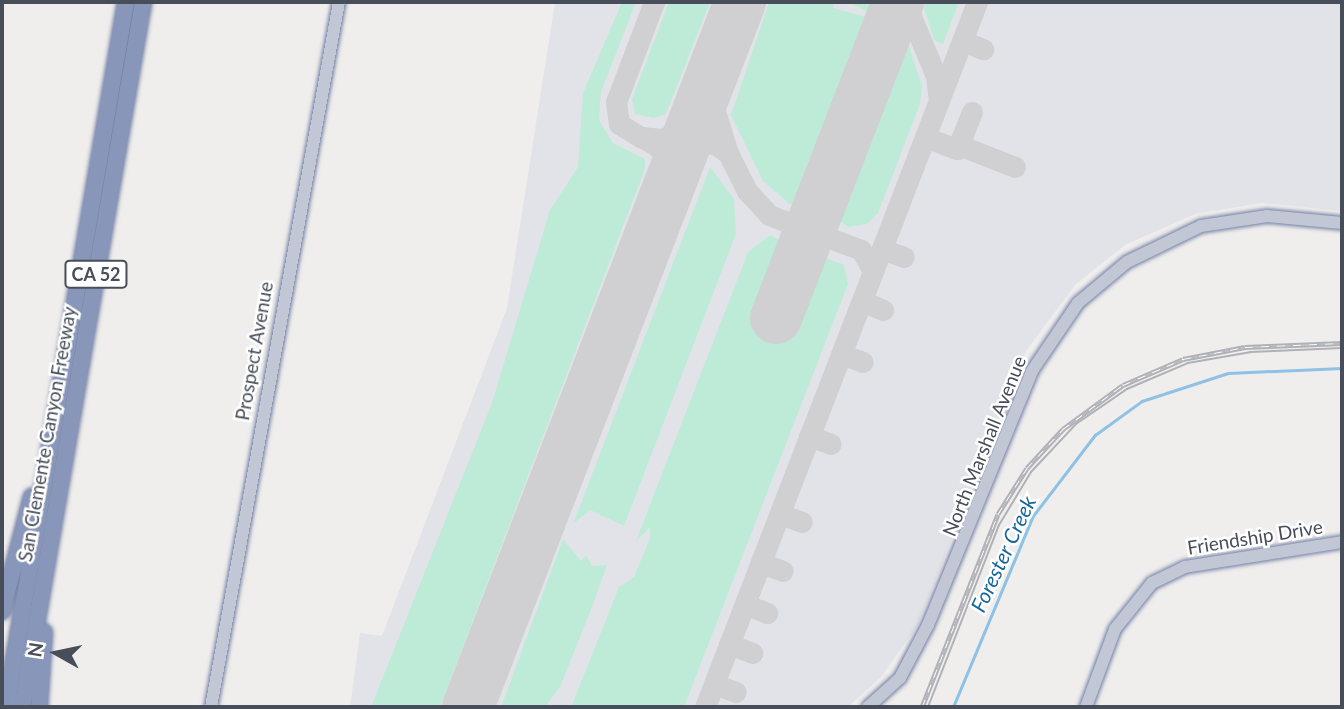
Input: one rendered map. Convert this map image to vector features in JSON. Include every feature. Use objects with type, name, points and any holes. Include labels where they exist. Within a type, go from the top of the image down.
[{"type":"highway","name":"San Clemente Canyon Freeway","points":[[6,707],[125,2]]},
{"type":"highway","name":"San Clemente Canyon Freeway","points":[[22,707],[143,2]]},
{"type":"highway","points":[[2,611],[65,358]]},
{"type":"highway","points":[[38,707],[50,546]]},
{"type":"main road","name":"Prospect Avenue","points":[[211,707],[339,2]]},
{"type":"main road","name":"North Marshall Avenue","points":[[868,707],[900,678],[928,625],[1032,371],[1078,303],[1127,262],[1201,226],[1267,216],[1342,223]]},
{"type":"main road","name":"Friendship Drive","points":[[1086,707],[1115,629],[1152,583],[1185,566],[1342,542]]},
{"type":"shaded area","points":[[555,2],[1342,2],[1342,211],[1262,203],[1195,214],[1125,245],[1075,285],[1026,351],[917,627],[881,677],[848,707],[350,707],[360,633],[382,636],[507,308]]},
{"type":"green space","points":[[622,2],[636,2],[601,92],[599,120],[613,143],[645,159],[645,169],[440,707],[371,707],[492,403],[550,210],[578,167],[583,93]]},
{"type":"green space","points":[[669,2],[710,2],[666,114],[654,118],[635,114],[632,99]]},
{"type":"green space","points":[[769,2],[835,2],[833,8],[873,19],[804,197],[791,205],[763,181],[731,115]]},
{"type":"green space","points":[[848,2],[880,2],[874,15]]},
{"type":"green space","points":[[922,2],[959,2],[943,44],[934,40]]},
{"type":"green space","points":[[906,37],[922,86],[920,104],[878,213],[867,224],[848,227],[838,218],[841,202]]},
{"type":"green space","points":[[710,167],[734,199],[736,234],[624,526],[590,510],[573,524]]},
{"type":"green space","points":[[770,235],[785,243],[760,319],[785,328],[791,323],[821,256],[844,265],[848,284],[684,707],[571,707],[619,587],[634,577],[650,538],[650,527],[636,541],[748,252]]},
{"type":"green space","points":[[563,539],[581,561],[586,555],[592,566],[607,565],[592,607],[560,687],[545,707],[501,707]]},
{"type":"waterway","name":"Forester Creek","points":[[953,707],[1033,516],[1095,435],[1142,401],[1228,373],[1342,368]]},
{"type":"taxiway","points":[[654,2],[616,102],[619,124],[641,137],[715,144],[728,153],[747,191],[769,215],[861,250],[873,271]]},
{"type":"taxiway","points":[[905,2],[936,76],[939,99]]},
{"type":"taxiway","points":[[705,707],[977,2]]},
{"type":"taxiway","points":[[728,153],[709,92],[738,10]]},
{"type":"taxiway","points":[[963,41],[983,49]]},
{"type":"taxiway","points":[[665,138],[688,125],[706,84]]},
{"type":"taxiway","points":[[925,137],[957,149],[972,112]]},
{"type":"taxiway","points":[[642,137],[661,149],[671,175],[644,246]]},
{"type":"taxiway","points":[[959,145],[1015,167]]},
{"type":"taxiway","points":[[882,249],[904,257]]},
{"type":"taxiway","points":[[862,301],[883,310]]},
{"type":"taxiway","points":[[841,354],[863,362]]},
{"type":"taxiway","points":[[809,436],[831,444]]},
{"type":"taxiway","points":[[780,514],[802,522]]},
{"type":"taxiway","points":[[761,563],[783,571]]},
{"type":"taxiway","points":[[745,604],[767,613]]},
{"type":"taxiway","points":[[729,644],[752,653]]},
{"type":"taxiway","points":[[714,684],[736,692]]},
{"type":"runway","points":[[468,707],[740,2]]},
{"type":"runway","points":[[776,318],[898,2]]},
{"type":"tram line","points":[[928,707],[999,525],[1031,472],[1076,424],[1127,389],[1188,363],[1251,352],[1342,348]]},
{"type":"railway","points":[[922,707],[998,514],[1027,468],[1063,429],[1123,385],[1183,359],[1245,347],[1342,343]]}]
